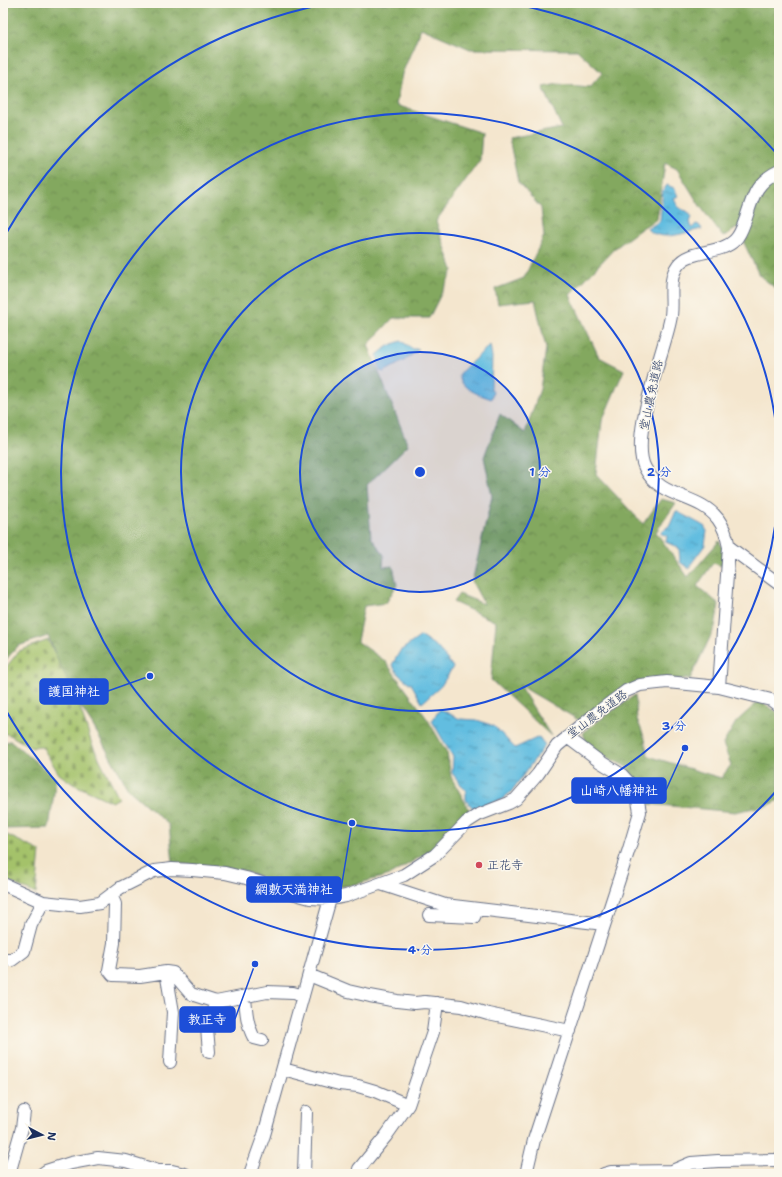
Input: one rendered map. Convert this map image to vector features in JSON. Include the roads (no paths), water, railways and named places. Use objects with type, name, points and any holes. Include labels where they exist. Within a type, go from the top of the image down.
[{"type":"street","name":"堂山農免道路","points":[[3,884],[43,902],[89,906],[100,903],[120,888],[154,871],[185,869],[225,873],[310,898],[330,899],[346,896],[404,875],[435,855],[467,822],[478,815],[509,804],[516,799],[538,774],[557,746],[626,691],[640,685],[667,682],[719,687],[729,547],[725,533],[718,519],[700,504],[667,491],[651,478],[644,468],[641,457],[642,428],[654,374],[671,319],[672,282],[678,265],[685,258],[723,247],[734,240],[742,229],[753,196],[761,183],[779,171]]},
{"type":"street","points":[[729,547],[779,584]]},
{"type":"street","points":[[719,687],[771,700],[779,706]]},
{"type":"street","points":[[526,1174],[534,1140],[640,812],[636,790],[622,775],[599,761],[567,737]]},
{"type":"street","points":[[381,884],[445,905],[604,924]]},
{"type":"street","points":[[111,895],[114,904],[114,943],[110,970],[113,975],[140,976],[166,972],[173,973],[191,994],[216,1002],[267,992],[293,993],[303,996]]},
{"type":"street","points":[[250,1174],[264,1135],[330,899]]},
{"type":"street","points":[[3,960],[12,960],[24,951],[31,925],[43,902]]},
{"type":"street","points":[[429,915],[474,917],[477,910]]},
{"type":"street","points":[[166,972],[173,1012],[170,1062]]},
{"type":"street","points":[[309,975],[348,991],[370,996],[414,1003],[425,1002],[462,1006],[488,1014],[570,1031]]},
{"type":"street","points":[[245,997],[246,1015],[251,1031],[254,1038],[262,1040]]},
{"type":"street","points":[[209,1052],[207,1028],[216,1002]]},
{"type":"street","points":[[358,1174],[359,1169],[386,1136],[408,1105],[433,1032],[437,1003]]},
{"type":"street","points":[[283,1068],[339,1084],[358,1086],[375,1091],[408,1105]]},
{"type":"street","points":[[9,1174],[22,1128],[24,1112]]},
{"type":"street","points":[[304,1174],[306,1112]]},
{"type":"street","points":[[42,1174],[46,1171],[71,1163],[98,1158],[126,1161],[158,1172],[172,1171],[185,1174]]},
{"type":"street","points":[[604,1174],[623,1171],[672,1171],[691,1163],[779,1160]]},
{"type":"water","points":[[667,185],[674,188],[678,196],[674,198],[677,205],[682,210],[687,211],[692,217],[690,222],[692,228],[696,224],[702,229],[667,236],[653,233],[647,229],[660,221],[663,191]]},
{"type":"water","points":[[401,341],[413,349],[419,349],[404,361],[384,372],[380,371],[377,355],[388,346]]},
{"type":"water","points":[[490,345],[492,357],[491,389],[493,392],[491,399],[467,388],[460,380],[459,375]]},
{"type":"water","points":[[676,511],[704,526],[707,531],[705,545],[689,569],[680,562],[679,548],[666,542],[667,536],[660,533],[670,525]]},
{"type":"water","points":[[421,636],[437,647],[453,667],[441,686],[422,703],[412,685],[399,675],[392,665],[400,651]]},
{"type":"water","points":[[440,709],[460,719],[477,720],[494,726],[515,748],[539,737],[545,745],[511,792],[501,800],[473,808],[466,800],[466,791],[452,773],[453,757],[432,721]]},
{"type":"place","name":"護国神社","points":[[150,676]]},
{"type":"place","name":"山崎八幡神社","points":[[685,748]]},
{"type":"place","name":"網敷天満神社","points":[[352,823]]},
{"type":"place","name":"正花寺","points":[[479,865]]},
{"type":"place","name":"教正寺","points":[[255,964]]}]
